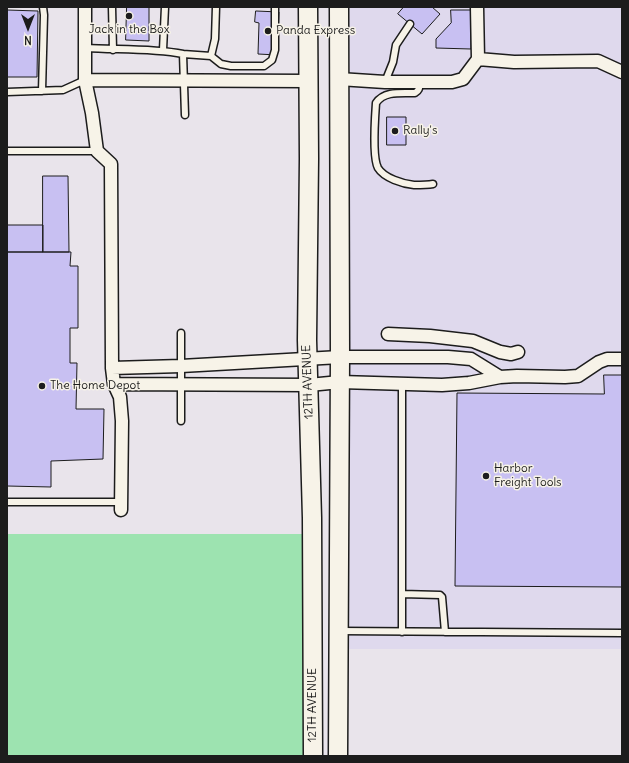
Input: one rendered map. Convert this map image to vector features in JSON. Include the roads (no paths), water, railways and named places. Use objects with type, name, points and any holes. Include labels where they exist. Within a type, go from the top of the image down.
[{"type":"main road","name":"12TH AVENUE","points":[[308,7],[307,359],[312,518],[313,756]]},
{"type":"main road","points":[[338,7],[340,357],[338,756]]},
{"type":"main road","points":[[312,518],[323,530],[325,600],[330,618],[338,631]]},
{"type":"street","points":[[85,7],[85,80],[92,113],[97,150],[111,164],[112,368],[114,384],[120,397],[122,421],[121,506]]},
{"type":"street","points":[[338,79],[385,82],[452,82],[463,79],[478,59],[477,7]]},
{"type":"street","points":[[478,59],[514,62],[598,61],[622,72]]},
{"type":"street","points":[[85,80],[308,81]]},
{"type":"street","points":[[388,334],[430,336],[473,341],[500,352],[511,354],[518,352]]},
{"type":"street","points":[[112,368],[181,366],[340,357],[471,359],[500,377]]},
{"type":"street","points":[[114,384],[309,385],[340,382],[442,385],[469,383],[500,377],[578,376],[599,362],[607,359],[622,359]]},
{"type":"lane","points":[[42,91],[43,7]]},
{"type":"lane","points":[[112,7],[113,50]]},
{"type":"lane","points":[[163,50],[165,7]]},
{"type":"lane","points":[[211,56],[215,40],[216,7]]},
{"type":"lane","points":[[85,48],[113,50],[163,50],[183,54],[211,56],[221,64],[231,66],[264,66],[272,60],[275,50],[276,7]]},
{"type":"lane","points":[[385,82],[393,62],[396,46],[410,24]]},
{"type":"lane","points":[[183,54],[185,115]]},
{"type":"lane","points":[[7,92],[63,90],[85,80]]},
{"type":"lane","points":[[420,82],[417,92],[386,95],[380,97],[376,103],[375,157],[378,168],[386,175],[400,182],[414,185],[433,184]]},
{"type":"lane","points":[[7,151],[97,150]]},
{"type":"lane","points":[[181,333],[181,421]]},
{"type":"lane","points":[[402,385],[402,632]]},
{"type":"lane","points":[[7,502],[121,506]]},
{"type":"lane","points":[[402,594],[440,595],[442,597],[444,632]]},
{"type":"lane","points":[[338,631],[622,633]]},
{"type":"place","name":"Jack in the Box","points":[[129,16]]},
{"type":"place","name":"Panda Express","points":[[268,31]]},
{"type":"place","name":"Rally's","points":[[395,131]]},
{"type":"place","name":"The Home Depot","points":[[42,386]]},
{"type":"place","name":"Harbor Freight Tools","points":[[486,476]]}]
